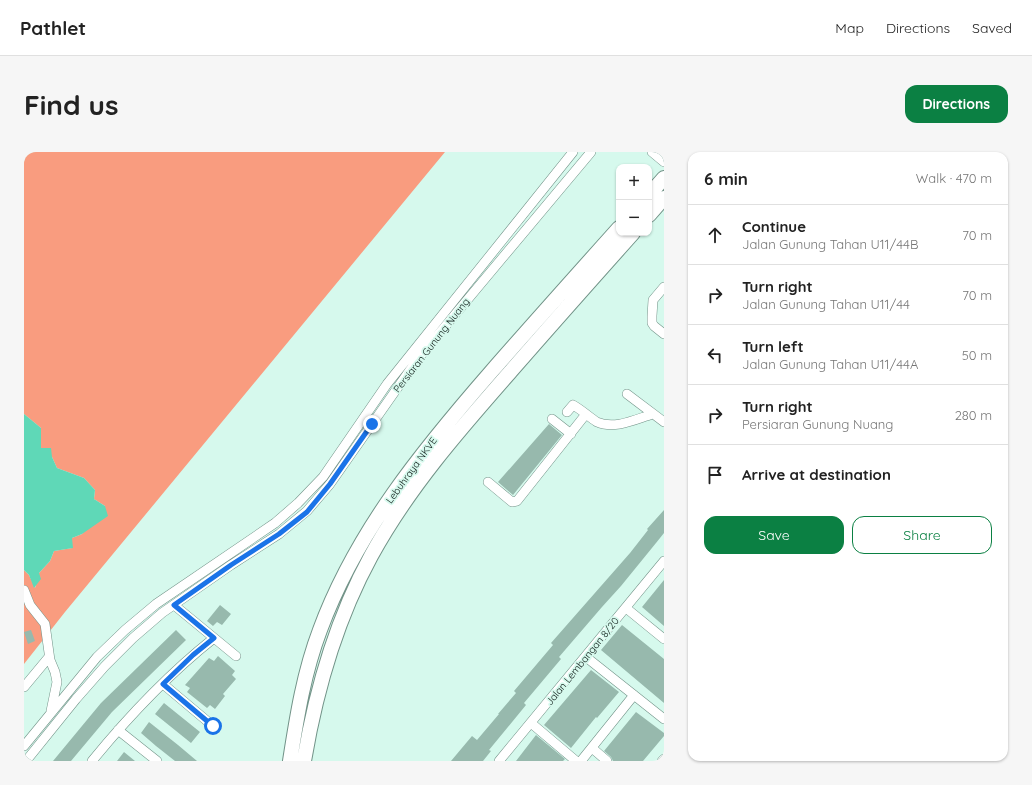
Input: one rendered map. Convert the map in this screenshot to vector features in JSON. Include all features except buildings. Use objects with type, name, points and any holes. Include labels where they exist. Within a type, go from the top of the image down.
[{"type":"highway","points":[[652,192],[664,178]]},
{"type":"highway","points":[[652,212],[664,198]]},
{"type":"highway","name":"Lebuhraya NKVE","points":[[290,761],[302,691],[318,635],[348,566],[372,526],[411,469],[443,428],[616,231]]},
{"type":"highway","name":"Lebuhraya NKVE","points":[[304,761],[314,706],[322,676],[340,622],[371,555],[389,526],[423,477],[454,437],[491,393],[630,236]]},
{"type":"highway","points":[[314,761],[320,718],[340,622]]},
{"type":"street","name":"Persiaran Gunung Nuang","points":[[24,746],[97,657],[125,630],[156,604],[275,523],[298,503],[323,477],[387,384],[573,152]]},
{"type":"street","name":"Persiaran Gunung Nuang","points":[[26,761],[76,699],[105,666],[133,638],[162,613],[279,534],[307,512],[330,484],[417,360],[590,152]]},
{"type":"street","points":[[652,152],[664,162]]},
{"type":"street","points":[[664,287],[654,300],[652,324],[664,334]]},
{"type":"street","points":[[626,394],[664,422]]},
{"type":"street","points":[[567,412],[573,406],[598,422],[610,424],[630,422],[653,414]]},
{"type":"street","points":[[488,482],[512,502],[517,501],[586,414]]},
{"type":"street","points":[[552,419],[571,434]]},
{"type":"street","name":"Jalan Lembangan 8/20","points":[[499,761],[664,561]]},
{"type":"street","points":[[24,590],[30,605],[45,624],[49,657],[57,682],[51,713]]},
{"type":"street","points":[[174,605],[236,656]]},
{"type":"street","points":[[626,608],[664,639]]},
{"type":"street","points":[[92,761],[118,730],[163,684],[193,655],[214,638]]},
{"type":"street","points":[[24,688],[49,657]]},
{"type":"street","points":[[586,657],[664,719]]},
{"type":"street","points":[[163,684],[213,726]]},
{"type":"street","points":[[581,761],[634,695]]},
{"type":"street","points":[[531,723],[576,761]]},
{"type":"street","points":[[118,730],[157,761]]},
{"type":"street","points":[[592,748],[607,761]]},
{"type":"shaded area","points":[[24,152],[445,152],[65,612],[24,664],[24,570],[29,575],[35,588],[39,573],[50,561],[54,551],[72,548],[72,538],[82,534],[105,506],[94,499],[95,490],[84,478],[57,468],[52,457],[41,448],[41,428],[24,414]]},
{"type":"shaded area","points":[[24,414],[41,428],[41,448],[51,448],[52,457],[57,468],[84,478],[95,490],[94,499],[105,506],[108,516],[82,534],[72,538],[73,548],[54,551],[50,561],[39,573],[41,579],[34,588],[29,575],[24,570]]},
{"type":"route","points":[[213,726],[163,684],[193,655],[214,638],[174,605],[231,565],[279,534],[307,512],[330,484],[372,424]]}]
